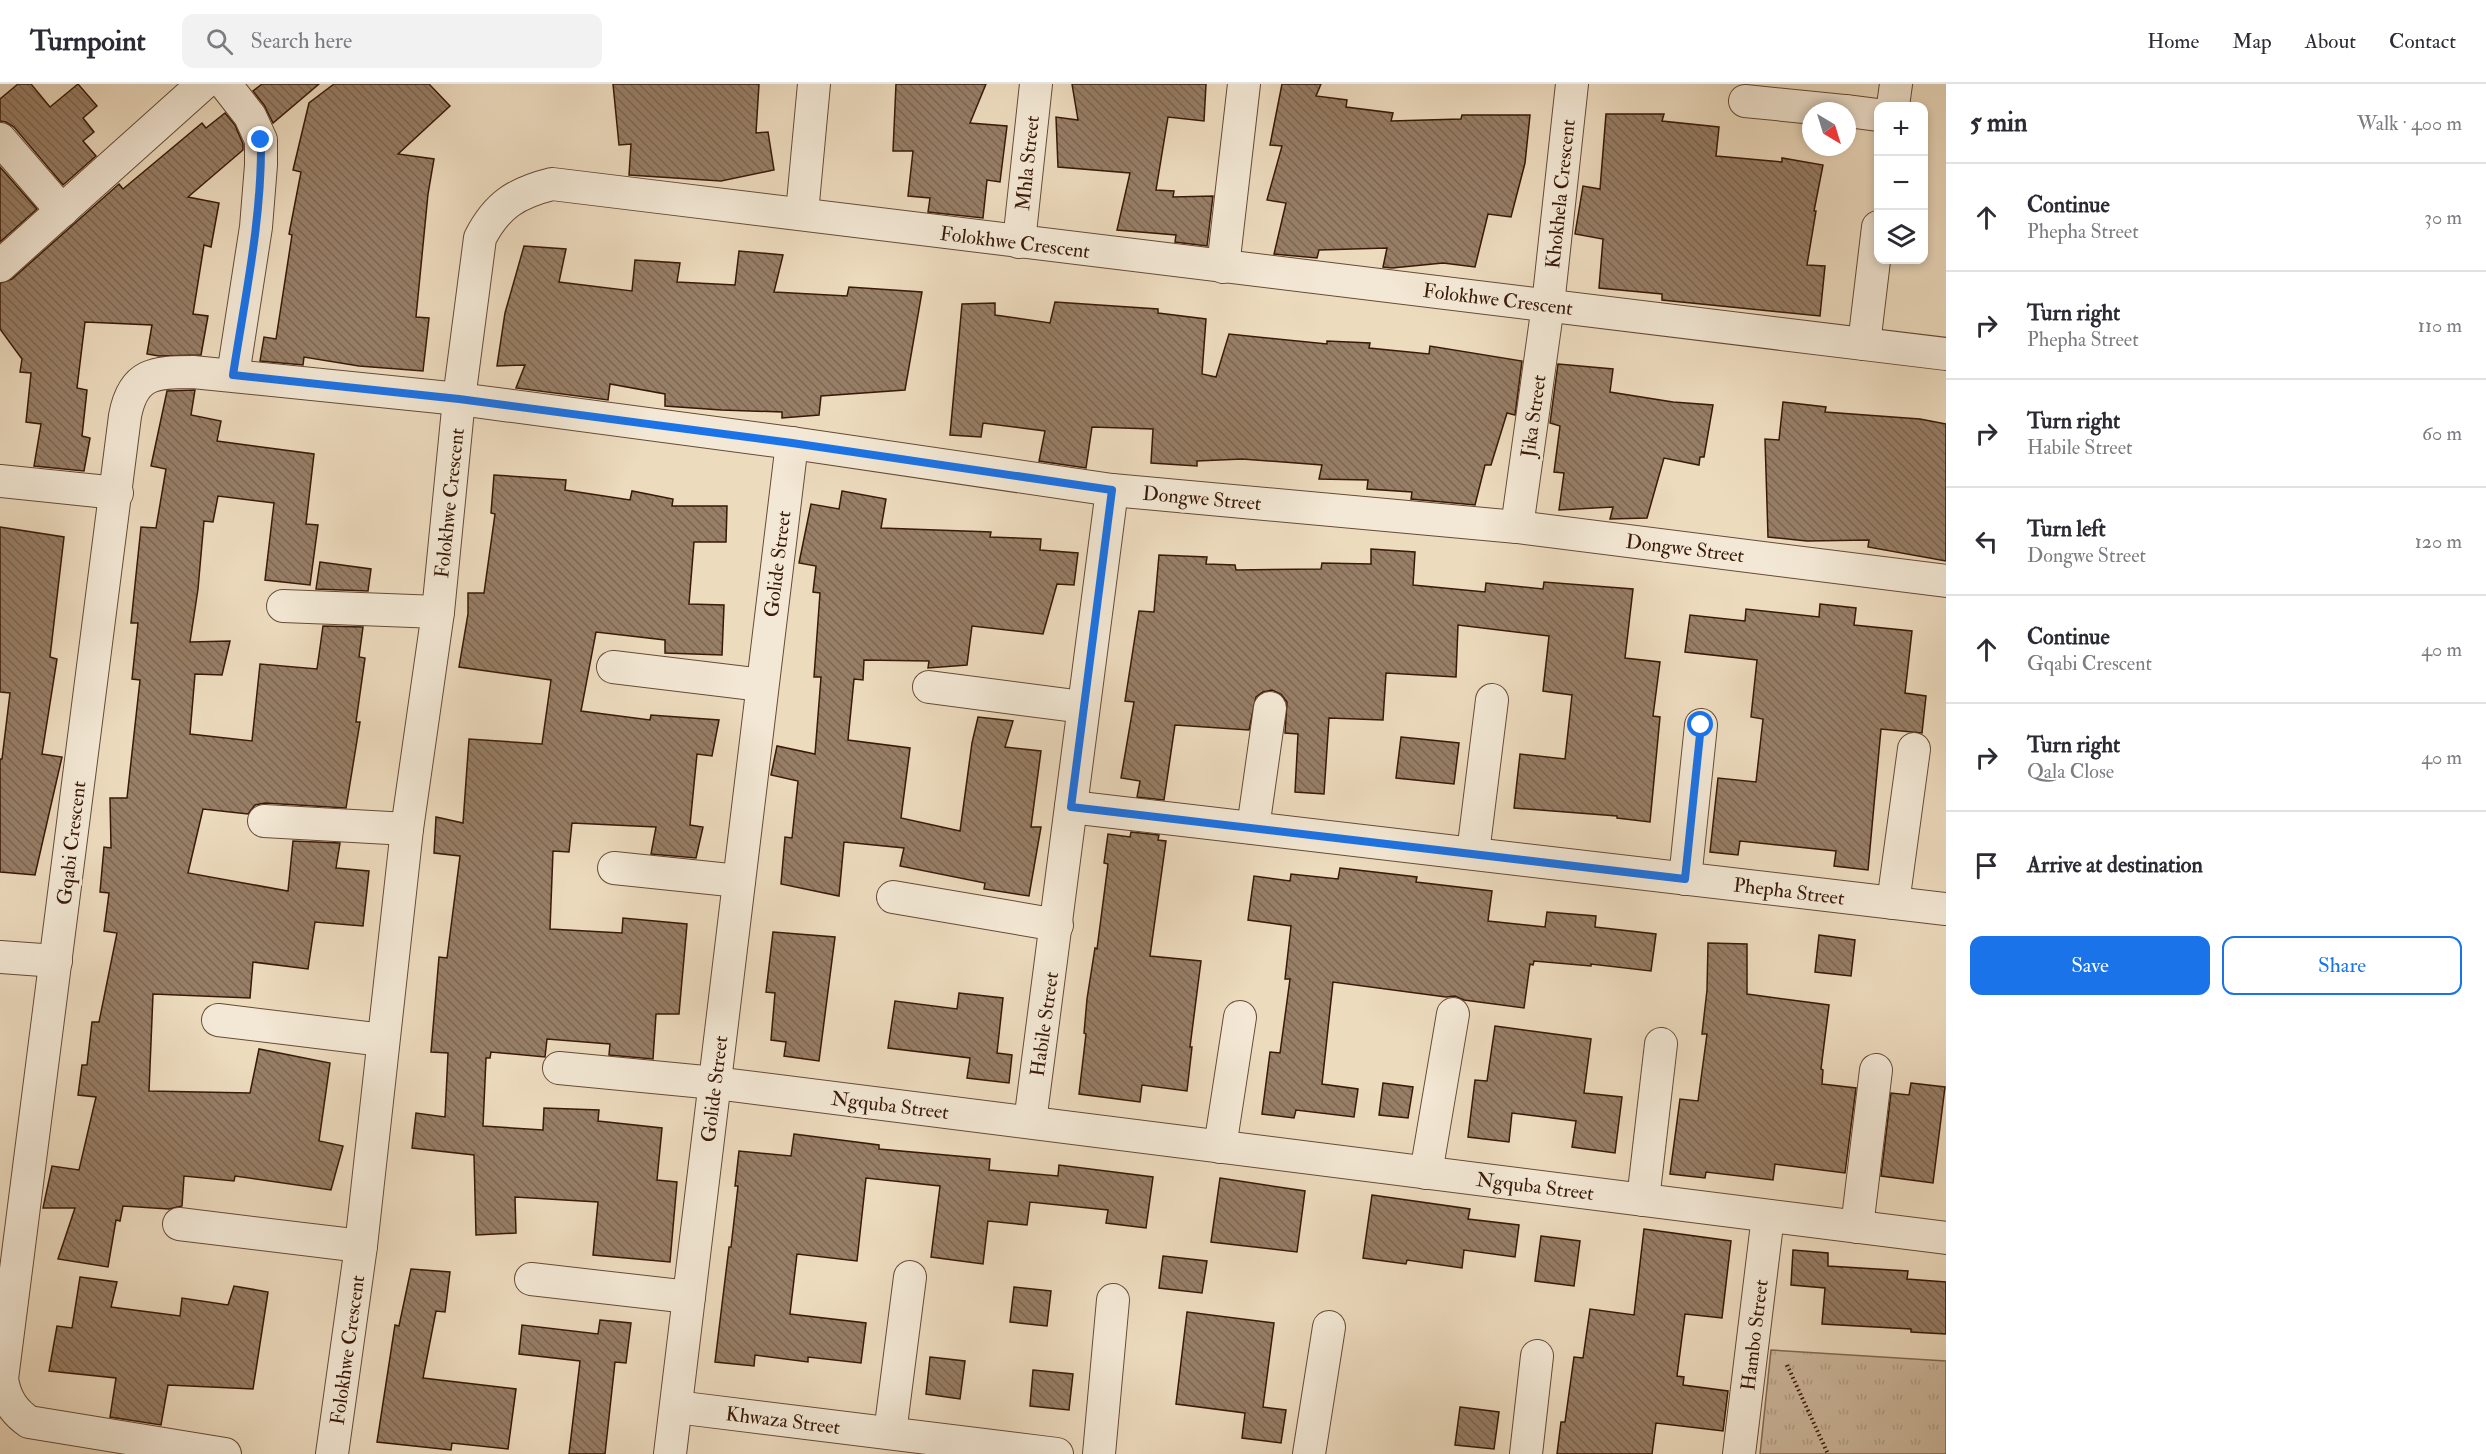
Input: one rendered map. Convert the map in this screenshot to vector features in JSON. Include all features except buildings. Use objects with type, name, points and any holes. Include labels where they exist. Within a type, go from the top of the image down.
[{"type":"street","points":[[0,266],[203,84]]},
{"type":"street","points":[[225,84],[250,116],[261,140],[256,227],[233,375]]},
{"type":"street","points":[[802,213],[814,84]]},
{"type":"street","name":"Mhla Street","points":[[1018,242],[1036,84]]},
{"type":"street","points":[[1223,267],[1244,84]]},
{"type":"street","name":"Khokhela Crescent","points":[[1548,305],[1572,84]]},
{"type":"street","points":[[1894,102],[1896,84]]},
{"type":"street","points":[[1744,101],[1802,107]]},
{"type":"street","points":[[1856,112],[1874,114]]},
{"type":"street","points":[[0,139],[62,211]]},
{"type":"street","name":"Folokhwe Crescent","points":[[332,1454],[361,1246],[407,829],[438,612],[459,399],[480,238],[489,220],[514,197],[552,184],[1946,354]]},
{"type":"street","points":[[1864,344],[1874,260]]},
{"type":"street","name":"Jika Street","points":[[1517,527],[1548,305]]},
{"type":"street","name":"Gqabi Crescent","points":[[225,1454],[8,1417],[2,1379],[129,398],[136,385],[150,376],[166,372],[233,375],[459,399]]},
{"type":"street","name":"Dongwe Street","points":[[459,399],[792,443],[1112,490],[1517,527],[1946,581]]},
{"type":"street","name":"Golide Street","points":[[670,1454],[792,443]]},
{"type":"street","points":[[0,481],[117,493]]},
{"type":"street","name":"Habile Street","points":[[1030,1122],[1112,490]]},
{"type":"street","points":[[283,606],[438,612]]},
{"type":"street","points":[[613,667],[762,685]]},
{"type":"street","points":[[929,687],[1083,706]]},
{"type":"street","points":[[1473,853],[1492,700]]},
{"type":"street","points":[[1253,828],[1270,708]]},
{"type":"street","points":[[1685,879],[1701,725]]},
{"type":"street","points":[[1893,903],[1914,749]]},
{"type":"street","name":"Phepha Street","points":[[1071,807],[1946,909]]},
{"type":"street","points":[[264,821],[407,829]]},
{"type":"street","points":[[614,868],[739,881]]},
{"type":"street","points":[[893,897],[1057,925]]},
{"type":"street","points":[[0,957],[56,961]]},
{"type":"street","points":[[1426,1173],[1453,1014]]},
{"type":"street","points":[[1220,1147],[1240,1017]]},
{"type":"street","points":[[218,1020],[383,1040]]},
{"type":"street","points":[[1643,1200],[1661,1044]]},
{"type":"street","name":"Ngquba Street","points":[[559,1068],[715,1083],[1946,1238]]},
{"type":"street","points":[[1857,1227],[1876,1070]]},
{"type":"street","name":"Hambo Street","points":[[1739,1454],[1768,1216]]},
{"type":"street","name":"Folokhwe Crescent","points":[[179,1224],[361,1246]]},
{"type":"street","points":[[890,1433],[909,1277]]},
{"type":"street","points":[[531,1279],[689,1297]]},
{"type":"street","points":[[1099,1454],[1113,1300]]},
{"type":"street","points":[[1310,1454],[1329,1326]]},
{"type":"street","points":[[1526,1454],[1537,1356]]},
{"type":"street","name":"Khwaza Street","points":[[676,1407],[1056,1454]]},
{"type":"path","points":[[1783,1357],[1828,1454]]},
{"type":"green space","points":[[1771,1350],[1946,1361],[1946,1454],[1760,1454]]},
{"type":"route","points":[[261,140],[256,227],[233,375],[459,399],[792,443],[1112,490],[1071,807],[1685,879],[1701,725]]}]
